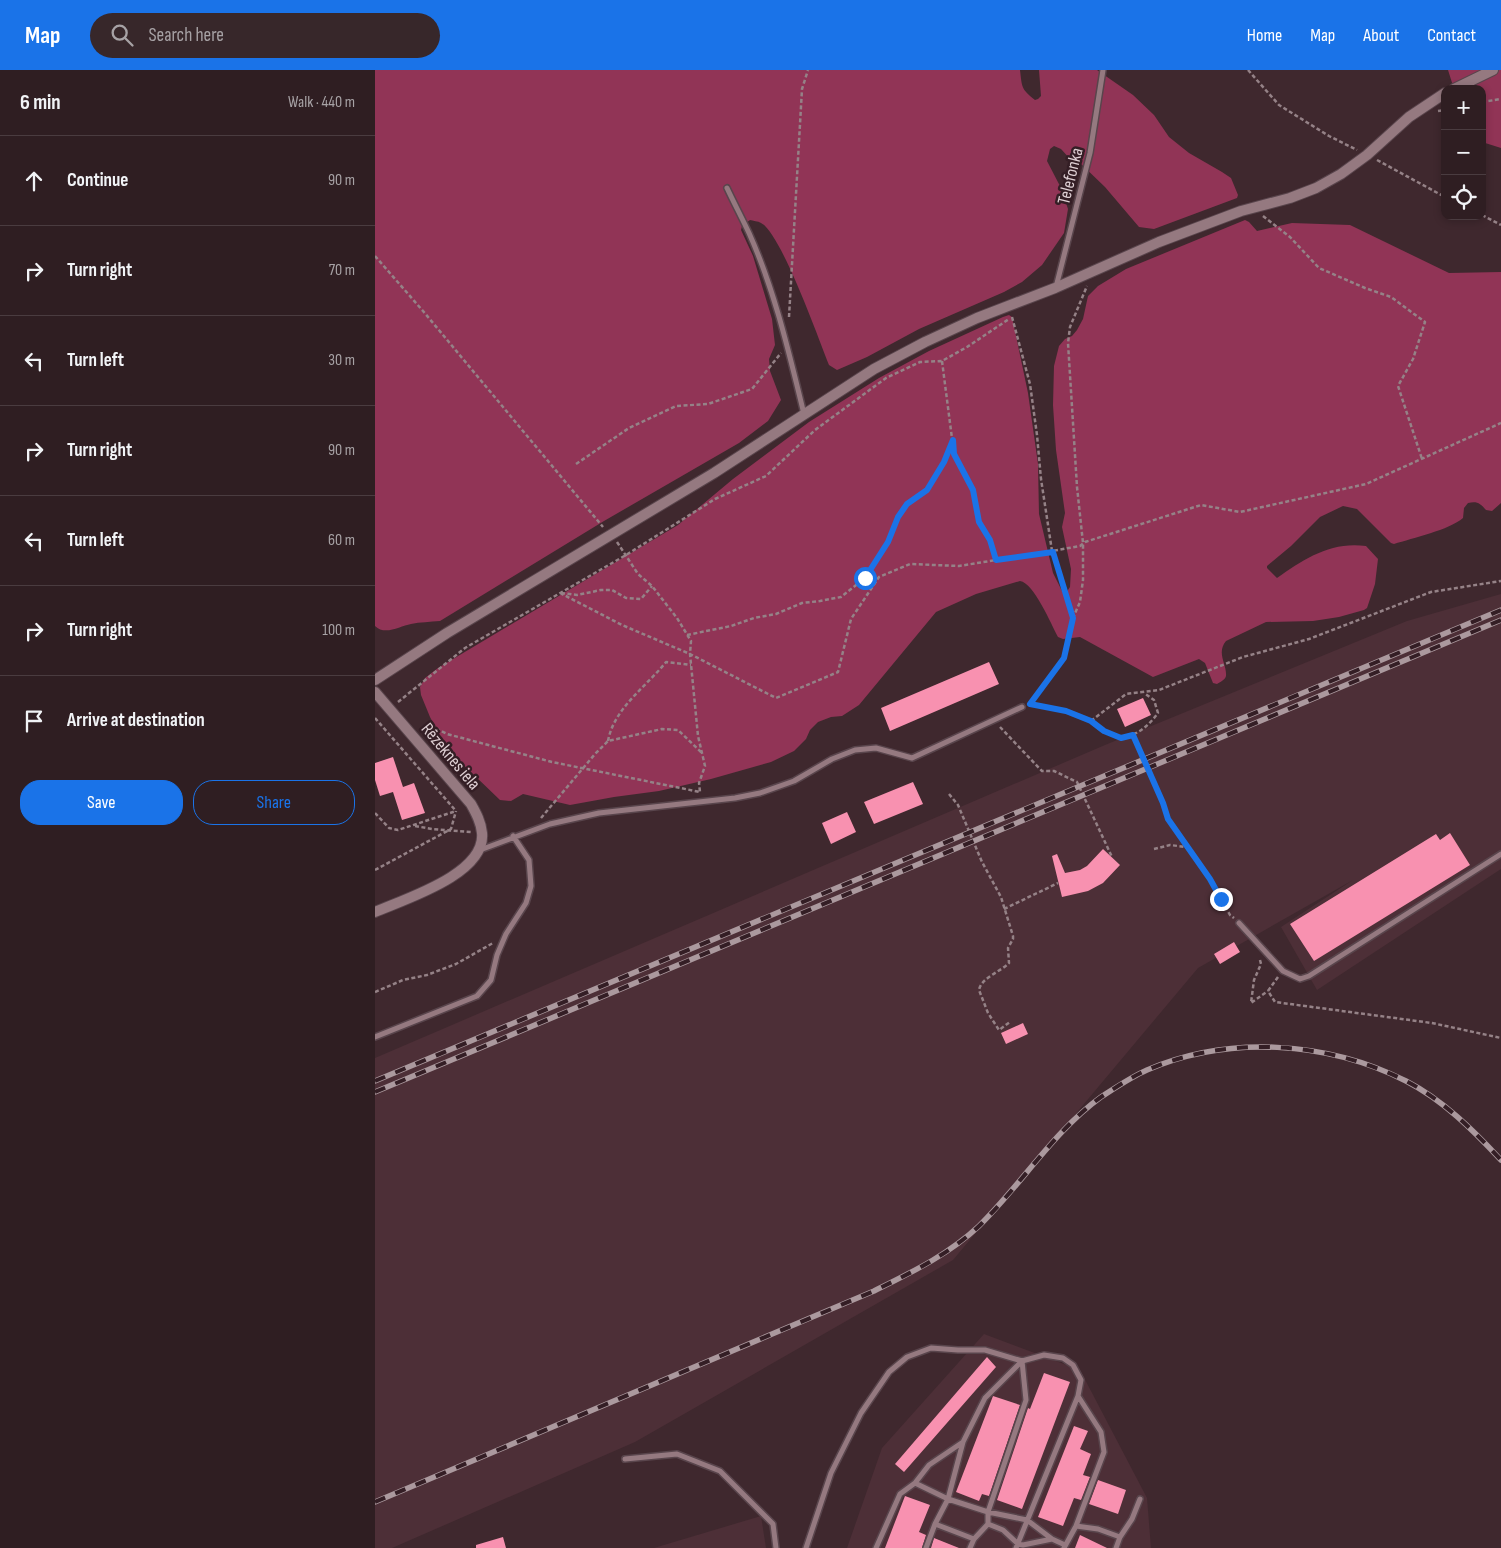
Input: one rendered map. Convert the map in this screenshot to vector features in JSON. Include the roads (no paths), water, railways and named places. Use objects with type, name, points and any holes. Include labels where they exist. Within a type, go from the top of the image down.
[{"type":"street","points":[[1462,85],[1493,70]]},
{"type":"street","points":[[375,680],[447,632],[714,473],[874,369],[925,342],[1159,242],[1252,208],[1290,198],[1316,188],[1341,174],[1367,155],[1409,117],[1441,96]]},
{"type":"street","name":"Rēzeknes iela","points":[[375,692],[471,804],[479,818],[483,834],[480,850]]},
{"type":"street","points":[[375,912],[451,877],[472,861],[480,850]]},
{"type":"lane","name":"Telefonka","points":[[1055,288],[1090,153],[1103,70]]},
{"type":"lane","points":[[727,188],[749,234],[770,291],[787,345],[804,414]]},
{"type":"lane","points":[[480,850],[513,836],[550,824],[599,813],[735,798],[760,793],[794,781],[832,759],[855,750],[875,748],[912,758],[1022,707]]},
{"type":"lane","points":[[375,1037],[477,996],[491,980],[497,955],[505,936],[526,903],[531,886],[529,860],[513,836]]},
{"type":"lane","points":[[1239,923],[1283,970],[1300,979],[1309,976],[1501,854]]},
{"type":"lane","points":[[806,1548],[831,1472],[861,1413],[889,1372],[907,1356],[931,1348],[985,1350],[1022,1361]]},
{"type":"lane","points":[[926,1548],[935,1524],[948,1499],[963,1442],[985,1398],[1022,1361],[1044,1355],[1063,1358],[1073,1365],[1081,1380],[1078,1396],[1017,1546]]},
{"type":"lane","points":[[989,1524],[988,1512],[1026,1400],[1022,1361]]},
{"type":"lane","points":[[915,1483],[948,1499],[988,1512],[1027,1520],[1064,1546],[1076,1526],[1104,1452],[1101,1432],[1078,1396]]},
{"type":"lane","points":[[876,1548],[900,1494],[915,1483],[929,1465],[963,1442]]},
{"type":"lane","points":[[625,1459],[677,1454],[719,1471],[773,1524],[776,1548]]},
{"type":"lane","points":[[1116,1548],[1120,1537],[1132,1520],[1140,1499]]},
{"type":"lane","points":[[935,1524],[974,1538]]},
{"type":"lane","points":[[971,1548],[974,1538],[989,1524]]},
{"type":"lane","points":[[989,1524],[1003,1530],[1017,1546]]},
{"type":"lane","points":[[1076,1526],[1099,1529],[1120,1537]]},
{"type":"lane","points":[[1017,1546],[1052,1539]]},
{"type":"railway","points":[[375,1081],[1501,610]]},
{"type":"railway","points":[[375,1092],[1501,620]]},
{"type":"railway","points":[[375,1502],[874,1291],[916,1270],[955,1246],[979,1226],[1068,1125],[1084,1110],[1135,1076],[1178,1059],[1211,1051],[1277,1047],[1344,1057],[1406,1081],[1433,1097],[1457,1116],[1501,1160]]}]
